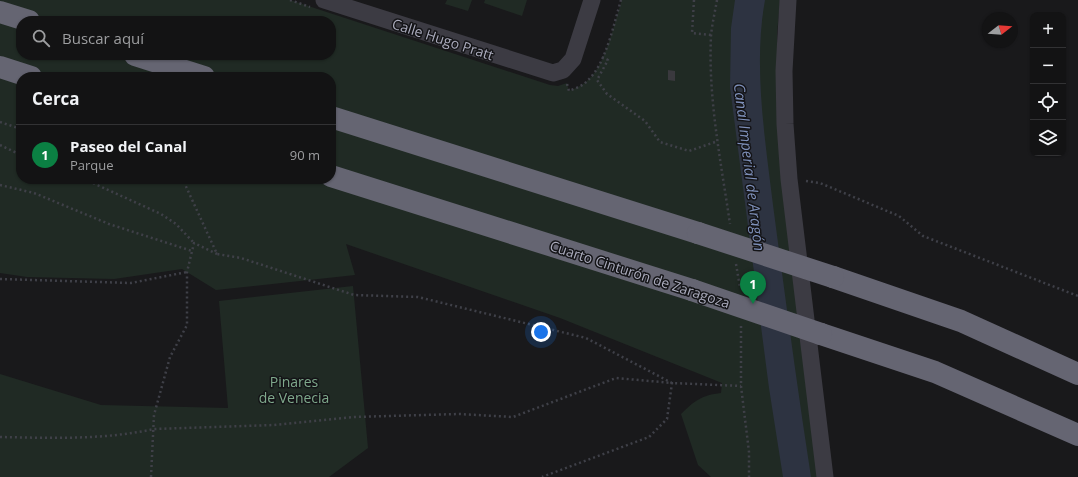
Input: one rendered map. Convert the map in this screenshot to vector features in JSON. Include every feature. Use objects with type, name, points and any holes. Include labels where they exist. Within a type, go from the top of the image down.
[{"type":"highway","points":[[0,12],[16,17]]},
{"type":"highway","points":[[151,60],[188,72]]},
{"type":"highway","points":[[0,67],[16,72]]},
{"type":"highway","points":[[336,119],[698,233],[961,321],[1078,374]]},
{"type":"highway","name":"Cuarto Cinturón de Zaragoza","points":[[336,178],[692,290],[935,372],[1074,434]]},
{"type":"street","name":"Calle Hugo Pratt","points":[[333,2],[544,72],[553,73],[563,70],[573,59],[592,0]]},
{"type":"street","points":[[788,0],[784,71],[785,124],[790,180],[825,477]]},
{"type":"path","points":[[694,0],[692,33],[711,35]]},
{"type":"path","points":[[602,57],[608,60],[597,80],[607,94],[645,120],[660,142],[690,151],[718,141]]},
{"type":"path","points":[[0,122],[16,127]]},
{"type":"path","points":[[0,145],[16,153]]},
{"type":"path","points":[[790,180],[820,183],[899,216],[923,236],[1078,296]]},
{"type":"path","points":[[95,184],[161,214],[176,224],[194,243],[217,254],[240,258],[354,295],[418,297],[586,338],[672,383]]},
{"type":"path","points":[[185,184],[217,254]]},
{"type":"path","points":[[0,185],[34,193],[110,224],[192,251]]},
{"type":"path","points":[[151,477],[154,415],[170,357],[187,325],[188,272],[194,243]]},
{"type":"path","points":[[0,279],[131,283],[188,272]]},
{"type":"path","points":[[0,437],[58,438],[135,433],[154,429],[274,425],[354,417],[459,414],[513,417],[616,378],[672,383],[741,386]]},
{"type":"path","points":[[542,477],[649,437],[667,419],[672,383]]},
{"type":"green space","points":[[0,0],[290,0],[550,85],[558,86],[567,83],[569,91],[586,82],[600,64],[609,43],[622,0],[780,0],[777,34],[778,82],[820,477],[711,477],[698,465],[681,414],[699,399],[709,395],[721,393],[722,383],[560,318],[346,244],[355,275],[216,290],[182,269],[114,279],[27,277],[0,273]]},
{"type":"green space","points":[[447,0],[472,0],[468,11],[445,4]]},
{"type":"green space","points":[[485,0],[527,0],[522,16],[484,3]]},
{"type":"green space","name":"Pinares de Venecia","points":[[353,286],[368,448],[329,477],[0,477],[0,374],[101,405],[228,408],[219,301]]},
{"type":"water","name":"Canal Imperial de Aragón","points":[[735,0],[765,0],[760,50],[760,76],[764,128],[773,205],[811,477],[783,477],[769,388],[730,87],[731,28]]},
{"type":"building","points":[[668,70],[675,71],[675,81],[668,80]]},
{"type":"place","name":"Paseo del Canal","points":[[753,304]]}]
